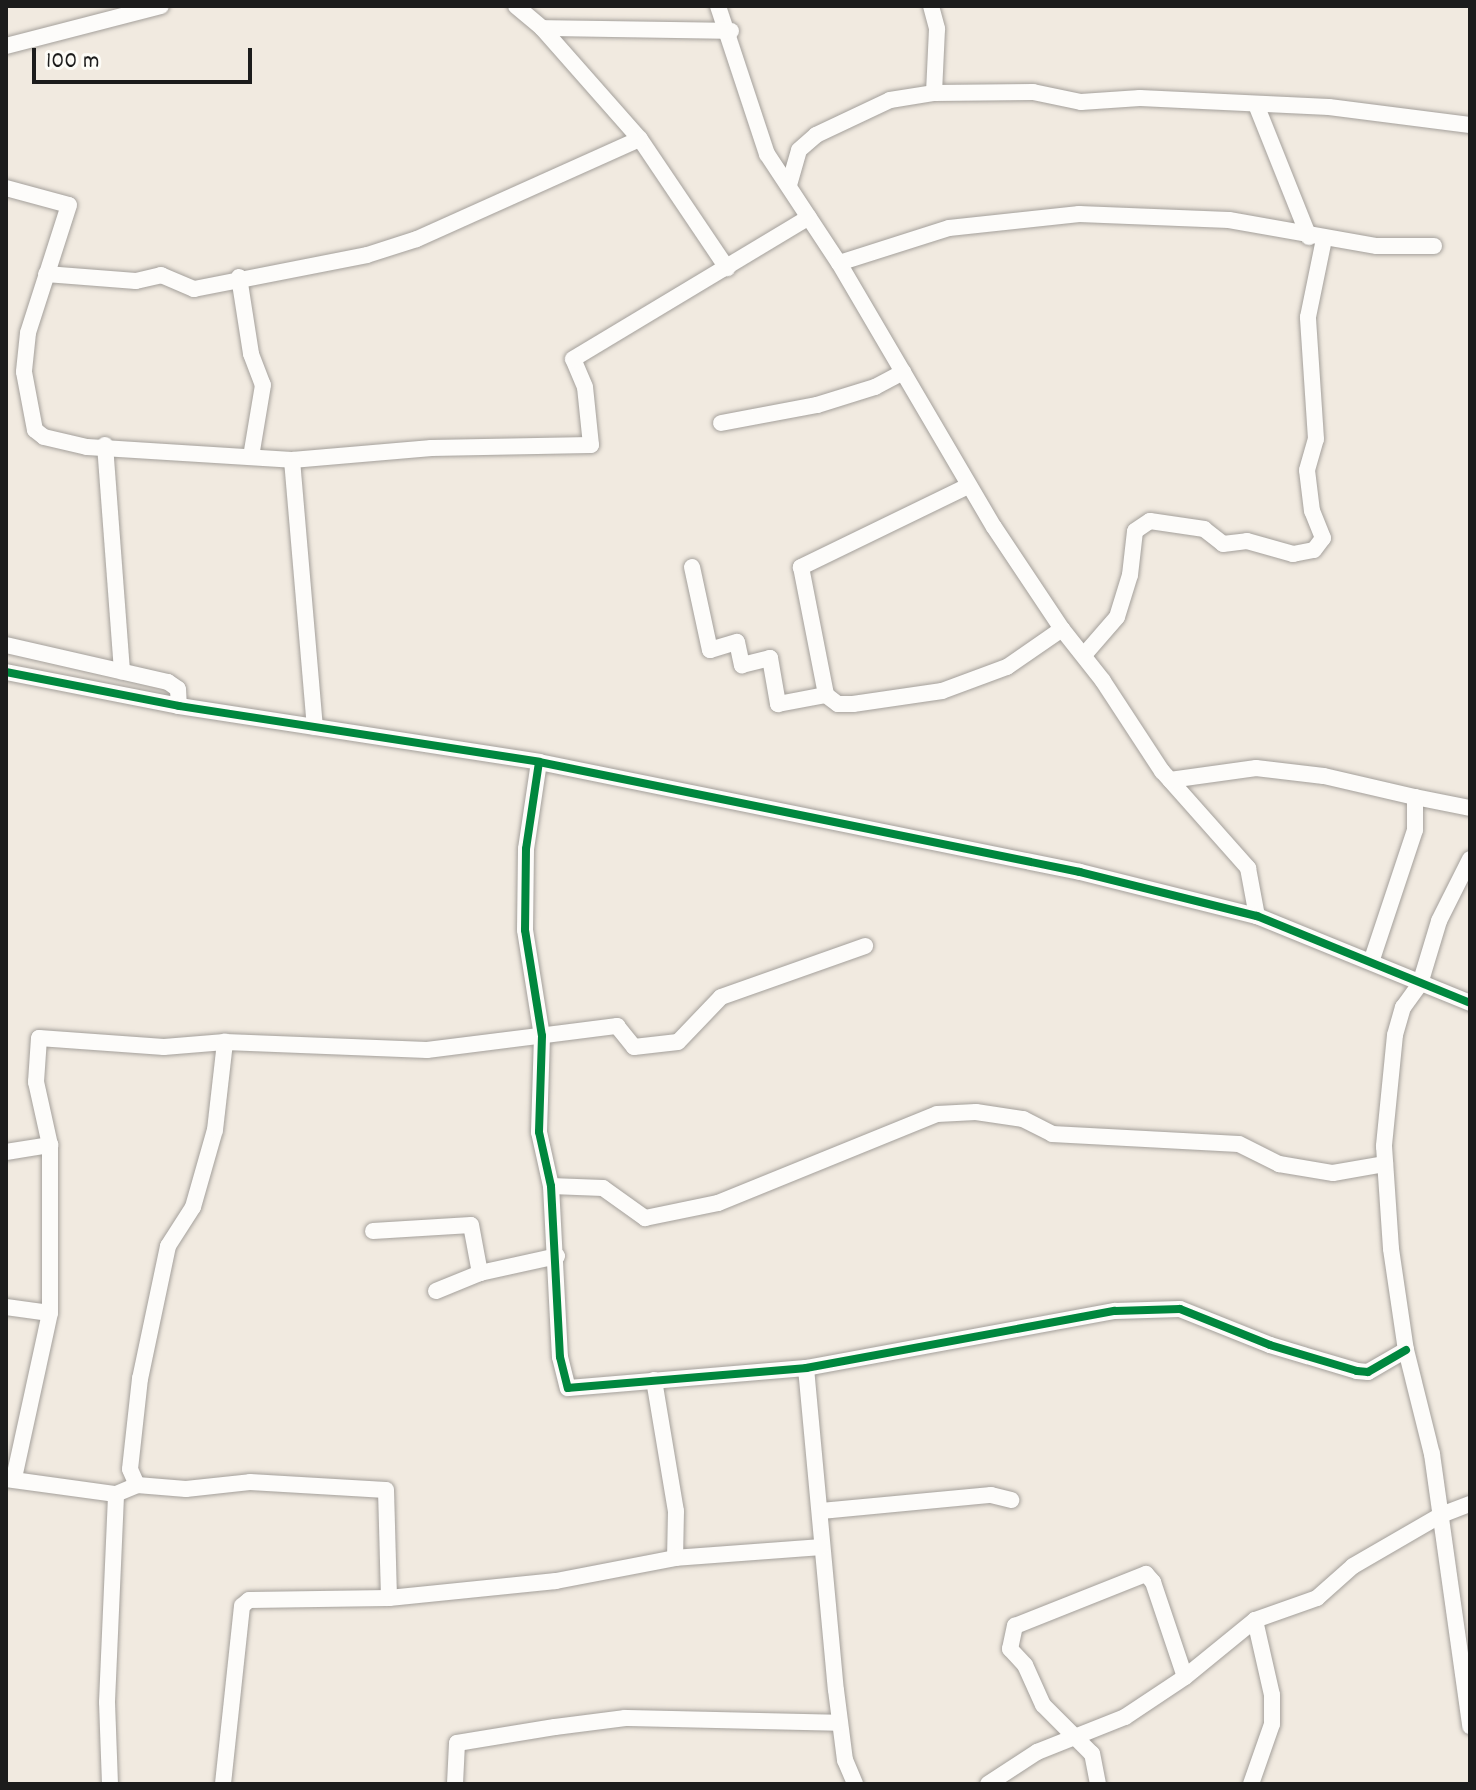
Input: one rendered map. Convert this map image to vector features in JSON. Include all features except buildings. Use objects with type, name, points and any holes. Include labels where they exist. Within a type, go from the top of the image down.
[{"type":"street","points":[[6,46],[161,6]]},
{"type":"street","points":[[516,6],[542,28],[640,139],[727,268]]},
{"type":"street","points":[[718,6],[731,31],[767,154],[839,263],[968,486],[1062,629],[1084,655],[1170,780],[1248,868],[1257,916]]},
{"type":"street","points":[[931,6],[937,29],[934,93]]},
{"type":"street","points":[[542,28],[731,31]]},
{"type":"street","points":[[789,185],[799,150],[828,127],[890,100],[934,93],[1033,92],[1081,102],[1140,98],[1257,107],[1329,107],[1470,125]]},
{"type":"street","points":[[1084,655],[1117,617],[1130,575],[1135,531],[1150,521],[1204,529],[1223,544],[1247,541],[1293,554],[1314,550],[1323,538],[1312,511],[1307,470],[1316,439],[1308,317],[1316,238],[1257,107]]},
{"type":"street","points":[[46,274],[136,281],[161,275],[194,289],[239,277],[385,251],[640,139]]},
{"type":"street","points":[[6,188],[69,205],[28,333],[24,372],[35,430],[44,437],[87,447],[105,445],[292,460],[431,448],[591,445],[585,387],[573,359],[809,217]]},
{"type":"street","points":[[839,263],[949,228],[1026,223],[1051,215],[1229,220],[1316,238],[1434,246]]},
{"type":"street","points":[[239,277],[251,354],[263,385],[251,457]]},
{"type":"street","points":[[721,423],[817,405],[875,387],[903,372]]},
{"type":"street","points":[[105,445],[122,671]]},
{"type":"street","points":[[292,460],[315,727]]},
{"type":"street","points":[[968,486],[801,567],[826,695],[838,704],[853,704],[942,691],[1007,667],[1062,629]]},
{"type":"street","points":[[692,567],[710,650],[737,642],[742,665],[770,658],[778,704],[826,695]]},
{"type":"street","points":[[6,645],[168,682],[178,689],[179,706]]},
{"type":"street","points":[[6,672],[179,706],[539,762],[1066,869],[1257,916],[1470,1003]]},
{"type":"street","points":[[539,762],[526,849],[525,930],[542,1036],[539,1132],[551,1186],[560,1357],[568,1388],[806,1368],[1115,1311],[1180,1309],[1270,1345],[1357,1371],[1368,1372],[1406,1350]]},
{"type":"street","points":[[1170,780],[1256,768],[1324,776],[1415,797],[1459,802],[1470,808]]},
{"type":"street","points":[[1371,962],[1415,830],[1415,797]]},
{"type":"street","points":[[1470,859],[1439,921],[1420,984],[1403,1007],[1395,1035],[1385,1164],[1391,1249],[1406,1350],[1441,1515],[1470,1726]]},
{"type":"street","points":[[389,1598],[386,1490],[250,1482],[186,1489],[137,1485],[116,1494],[10,1478],[50,1313],[50,1145],[36,1082],[39,1038],[164,1047],[225,1042],[427,1050],[617,1026],[634,1047],[678,1042],[721,997],[865,946]]},
{"type":"street","points":[[137,1485],[130,1469],[140,1379],[168,1246],[193,1207],[215,1130],[225,1042]]},
{"type":"street","points":[[551,1186],[603,1188],[645,1218],[718,1203],[937,1114],[976,1112],[1023,1119],[1052,1134],[1239,1144],[1279,1164],[1333,1173],[1385,1164]]},
{"type":"street","points":[[6,1152],[50,1145]]},
{"type":"street","points":[[373,1231],[471,1225],[480,1273]]},
{"type":"street","points":[[436,1291],[480,1273],[557,1256]]},
{"type":"street","points":[[6,1307],[50,1313]]},
{"type":"street","points":[[806,1368],[840,1723],[855,1784]]},
{"type":"street","points":[[654,1380],[676,1511],[675,1558]]},
{"type":"street","points":[[110,1784],[107,1702],[116,1494]]},
{"type":"street","points":[[821,1511],[991,1495],[1011,1500]]},
{"type":"street","points":[[988,1784],[1037,1752],[1081,1738],[1185,1677],[1255,1620],[1317,1598],[1353,1566],[1441,1515],[1470,1504]]},
{"type":"street","points":[[223,1784],[245,1601],[389,1598],[556,1581],[675,1558],[821,1547]]},
{"type":"street","points":[[1098,1784],[1092,1754],[1081,1738],[1043,1705],[1025,1665],[1010,1649],[1015,1626],[1146,1574],[1153,1582],[1185,1677]]},
{"type":"street","points":[[1251,1784],[1272,1724],[1272,1695],[1255,1620]]},
{"type":"street","points":[[455,1784],[457,1743],[555,1727],[625,1718],[840,1723]]},
{"type":"cycle path","points":[[6,672],[179,706],[539,762],[1080,872],[1257,916],[1470,1003]]},
{"type":"cycle path","points":[[539,762],[526,849],[525,930],[542,1036],[539,1132],[551,1186],[560,1357],[568,1388],[806,1368],[1115,1311],[1180,1309],[1270,1345],[1357,1371],[1368,1372],[1406,1350]]}]
